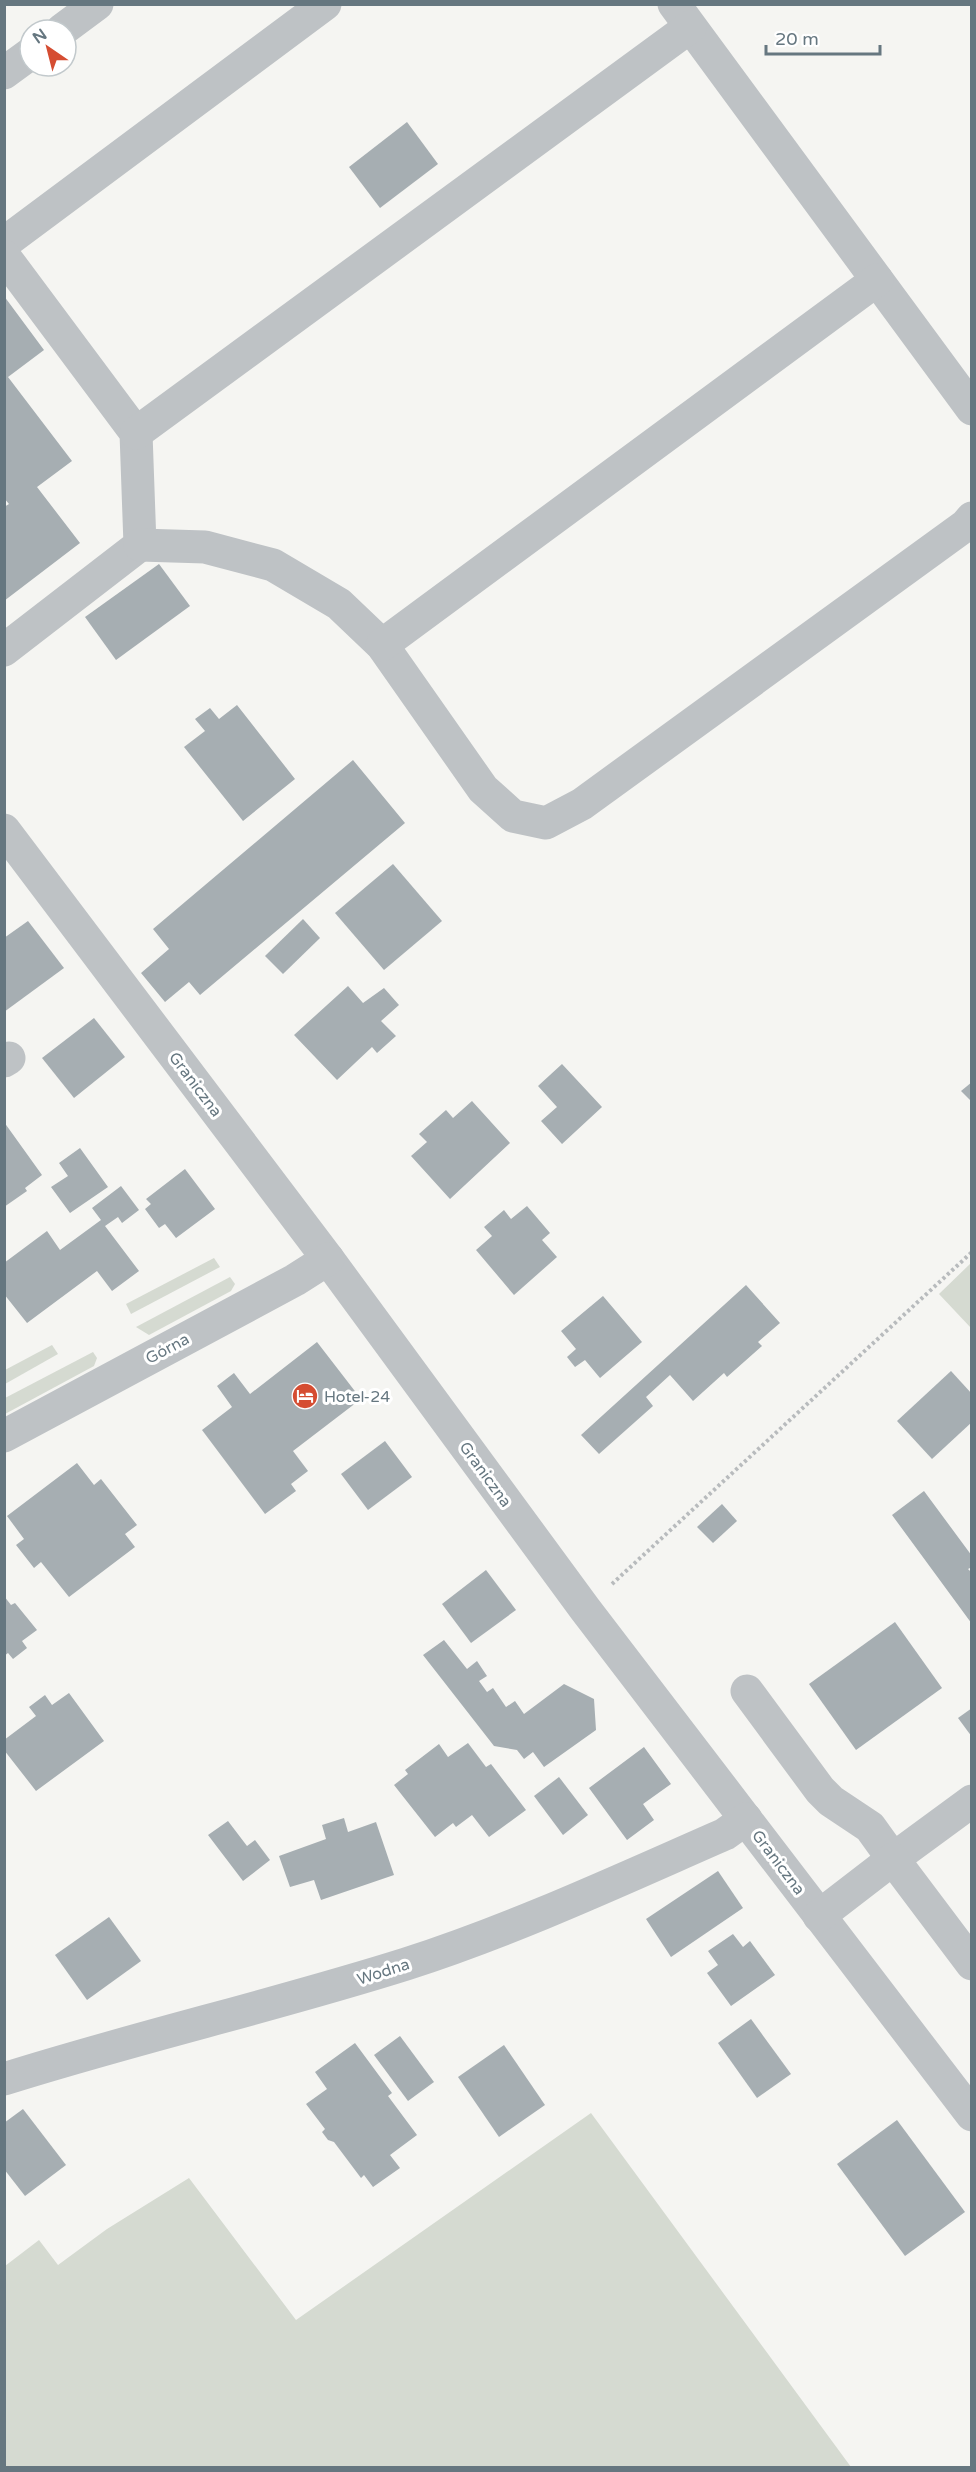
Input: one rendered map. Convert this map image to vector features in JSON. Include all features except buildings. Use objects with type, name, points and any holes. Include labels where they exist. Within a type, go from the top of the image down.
[{"type":"street","points":[[78,18],[97,4]]},
{"type":"street","points":[[4,243],[325,4]]},
{"type":"street","points":[[136,433],[682,16],[972,409]]},
{"type":"street","points":[[4,73],[18,63]]},
{"type":"street","points":[[4,256],[136,433],[140,545]]},
{"type":"street","points":[[382,645],[877,280]]},
{"type":"street","points":[[4,650],[140,545],[205,547],[273,565],[339,604],[382,645],[483,789],[513,816],[546,823],[582,804],[956,532],[972,518]]},
{"type":"street","name":"Graniczna","points":[[4,830],[328,1259],[585,1609],[972,2115]]},
{"type":"street","name":"Górna","points":[[4,1436],[295,1280],[328,1259]]},
{"type":"street","points":[[747,1691],[820,1790],[831,1801],[870,1827],[972,1964]]},
{"type":"street","points":[[819,1916],[972,1801]]},
{"type":"street","name":"Wodna","points":[[4,2079],[298,1998],[409,1963],[580,1897],[725,1834],[746,1819]]},
{"type":"path","points":[[585,1609],[972,1252]]},
{"type":"shaded area","points":[[214,1258],[220,1267],[131,1314],[126,1304]]},
{"type":"shaded area","points":[[971,1263],[971,1328],[939,1294]]},
{"type":"shaded area","points":[[230,1277],[235,1284],[231,1291],[149,1335],[136,1327]]},
{"type":"shaded area","points":[[52,1345],[58,1354],[5,1384],[5,1370]]},
{"type":"shaded area","points":[[93,1352],[97,1358],[94,1366],[5,1414],[5,1398]]},
{"type":"shaded area","points":[[591,2113],[851,2467],[5,2467],[5,2266],[39,2240],[58,2265],[107,2229],[189,2178],[296,2320]]},
{"type":"place","name":"Hotel-24","points":[[305,1396]]}]
